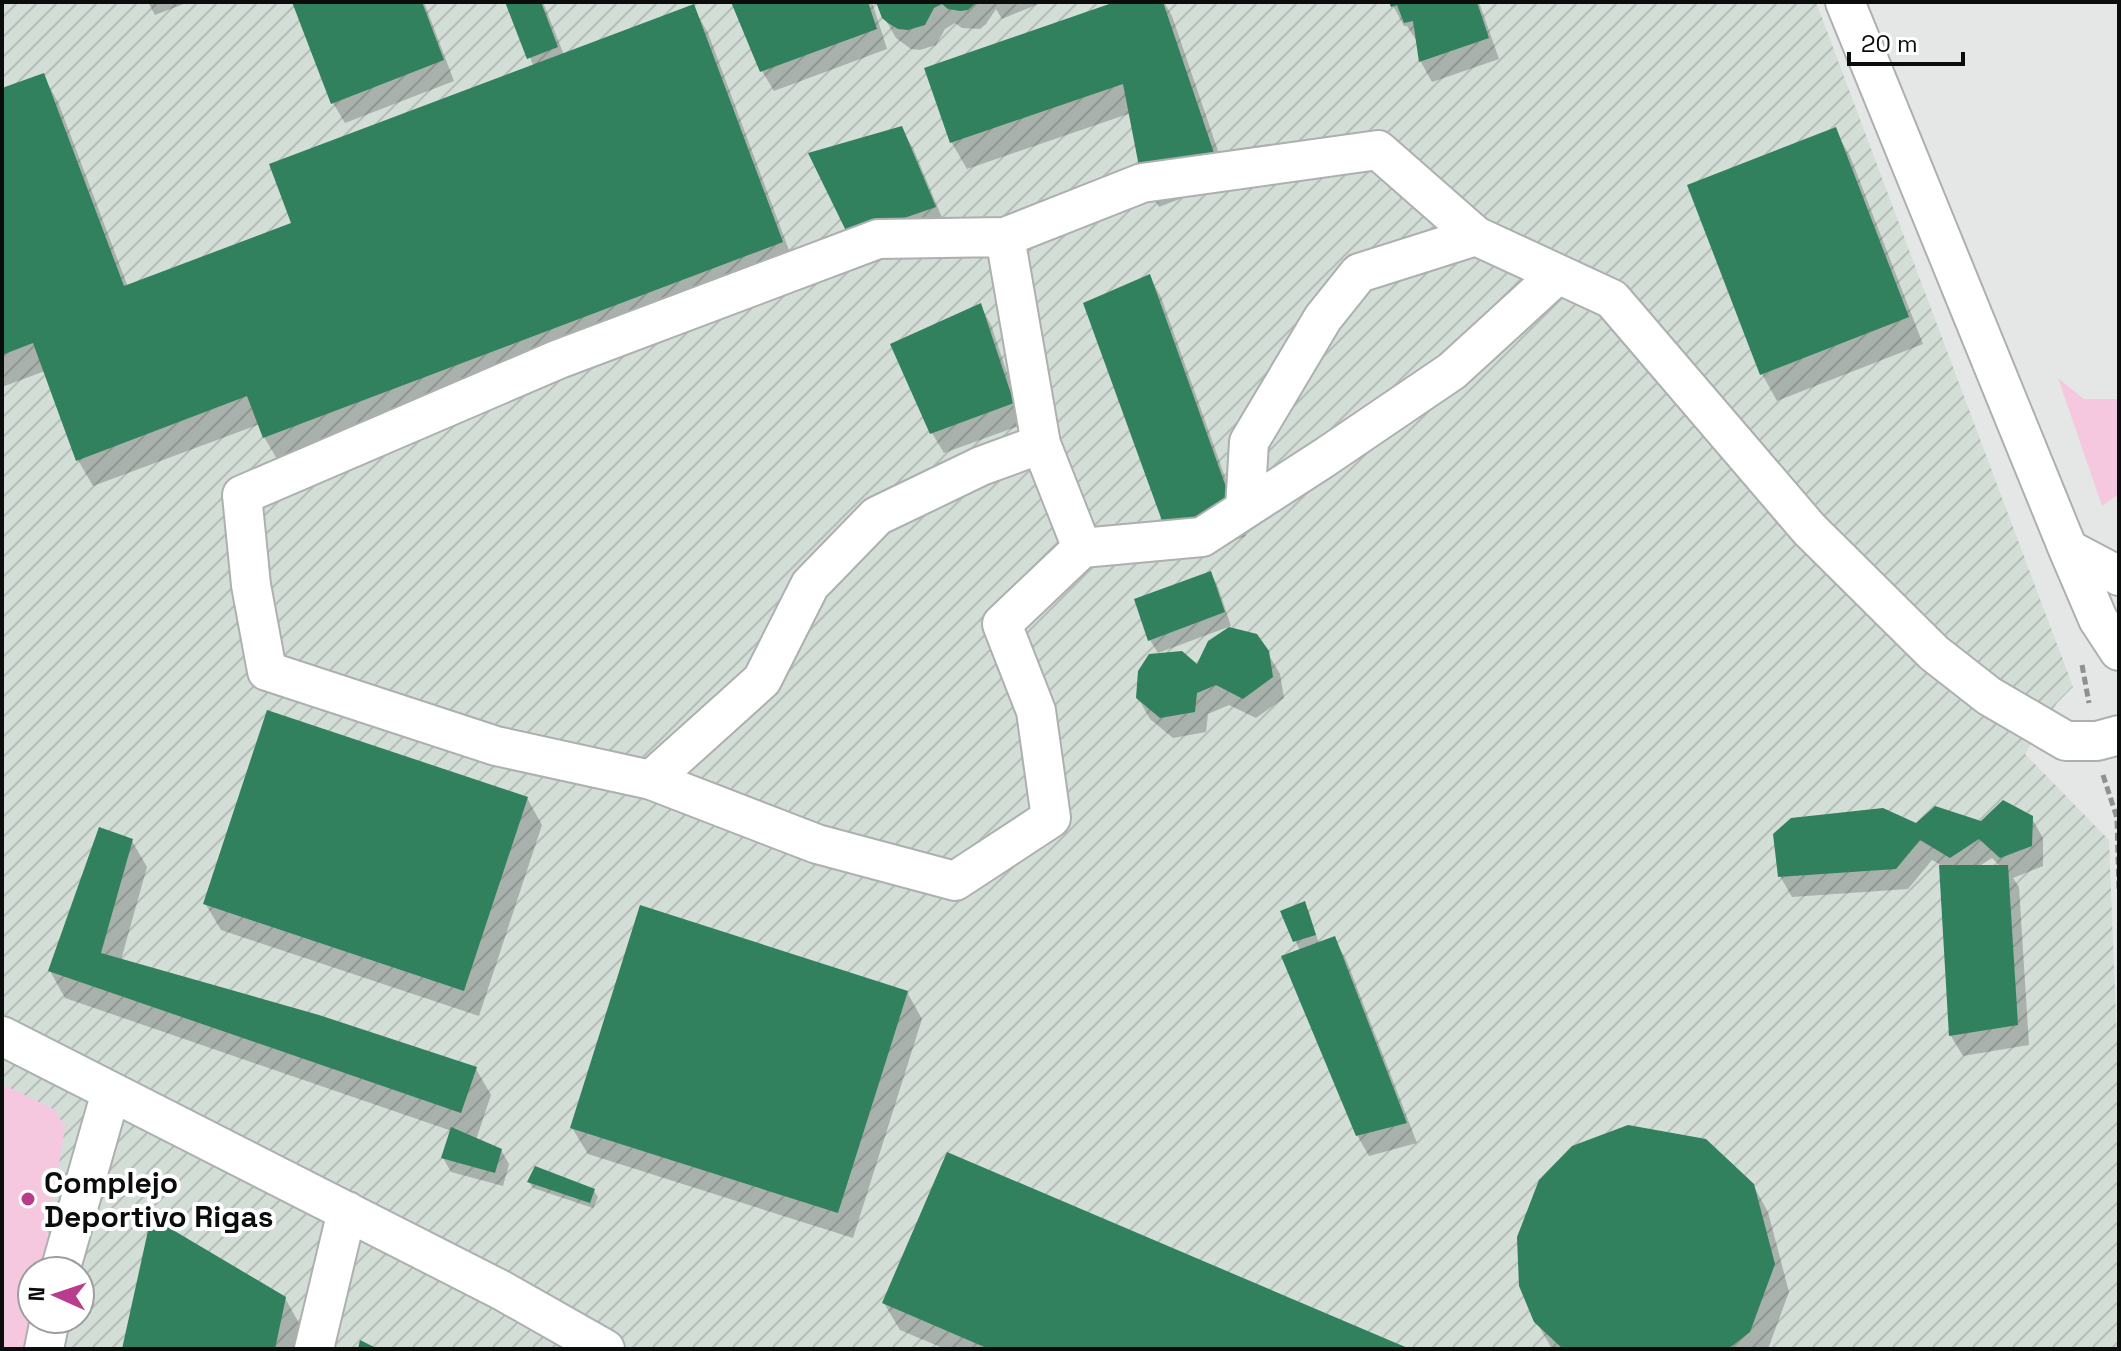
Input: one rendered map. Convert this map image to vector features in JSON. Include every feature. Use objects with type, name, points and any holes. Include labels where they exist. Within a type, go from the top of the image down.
[{"type":"street","points":[[1845,2],[2068,549],[2098,619],[2119,651]]},
{"type":"street","points":[[1558,274],[1452,371],[1202,537],[1082,548],[1002,624],[1036,711],[1051,818],[955,881],[817,844],[651,780],[496,746],[267,671],[251,585],[242,495],[559,359],[878,239],[1005,237],[1142,183],[1378,150],[1476,236],[1612,299],[1809,529],[1934,653],[1989,696],[2066,741],[2097,741],[2119,735]]},
{"type":"street","points":[[1245,509],[1249,442],[1323,318],[1359,273],[1476,236]]},
{"type":"street","points":[[1005,237],[1041,444],[1082,548]]},
{"type":"street","points":[[651,780],[762,680],[810,585],[877,516],[981,466],[1041,444]]},
{"type":"street","points":[[2068,549],[2119,576]]},
{"type":"street","points":[[2,1036],[501,1290],[605,1349]]},
{"type":"street","points":[[65,1255],[111,1092]]},
{"type":"street","points":[[314,1349],[347,1211]]},
{"type":"shaded area","points":[[2,2],[1816,2],[2073,687],[2057,703],[2025,754],[2109,840],[2119,1093],[2119,1349],[2,1349]]},
{"type":"shaded area","points":[[2058,378],[2084,399],[2119,399],[2119,494],[2102,506]]},
{"type":"shaded area","name":"Complejo Deportivo Rigas","points":[[2,1084],[55,1110],[65,1127],[45,1255],[16,1255],[16,1335],[30,1335],[30,1349],[2,1349]]},
{"type":"building","points":[[292,2],[422,2],[444,60],[331,104]]},
{"type":"building","points":[[505,2],[541,2],[558,47],[527,59]]},
{"type":"building","points":[[731,2],[868,2],[877,29],[760,72]]},
{"type":"building","points":[[876,2],[977,2],[968,10],[960,11],[948,9],[942,4],[934,8],[925,25],[908,30],[898,29],[882,18]]},
{"type":"building","points":[[1115,2],[1163,2],[1214,153],[1142,182],[1123,84],[950,143],[924,68]]},
{"type":"building","points":[[1389,2],[1477,2],[1489,38],[1419,62],[1413,21],[1404,23],[1397,5],[1391,7]]},
{"type":"building","points":[[694,4],[783,242],[263,438],[247,396],[76,461],[33,343],[2,355],[2,88],[44,73],[124,286],[291,223],[269,164]]},
{"type":"building","points":[[902,126],[936,207],[849,237],[808,153]]},
{"type":"building","points":[[1836,127],[1909,317],[1760,375],[1687,185]]},
{"type":"building","points":[[1150,274],[1236,515],[1169,540],[1083,303]]},
{"type":"building","points":[[981,303],[1014,403],[930,434],[890,344]]},
{"type":"building","points":[[1211,571],[1225,612],[1148,641],[1134,599]]},
{"type":"building","points":[[1229,627],[1257,634],[1269,651],[1273,677],[1243,699],[1216,685],[1197,693],[1195,712],[1160,718],[1136,698],[1138,671],[1149,654],[1182,651],[1197,664],[1208,641]]},
{"type":"building","points":[[267,710],[528,797],[464,991],[203,904]]},
{"type":"building","points":[[2003,800],[2033,816],[2032,846],[2000,858],[1979,839],[1950,858],[1920,840],[1896,869],[1778,877],[1773,834],[1791,818],[1883,808],[1916,823],[1935,806],[1981,821]]},
{"type":"building","points":[[99,827],[133,839],[101,953],[319,1015],[477,1067],[461,1113],[48,971]]},
{"type":"building","points":[[1939,865],[2008,865],[2018,1025],[1949,1036]]},
{"type":"building","points":[[1305,901],[1316,935],[1293,942],[1280,911]]},
{"type":"building","points":[[640,905],[908,991],[838,1213],[570,1128]]},
{"type":"building","points":[[1335,936],[1407,1123],[1356,1136],[1281,956]]},
{"type":"building","points":[[1628,1125],[1706,1139],[1754,1184],[1775,1264],[1750,1332],[1728,1349],[1563,1349],[1534,1322],[1519,1286],[1517,1237],[1539,1180],[1572,1146]]},
{"type":"building","points":[[451,1127],[502,1149],[495,1173],[441,1158]]},
{"type":"building","points":[[947,1152],[1410,1349],[989,1349],[882,1303]]},
{"type":"building","points":[[535,1166],[595,1189],[590,1203],[527,1182]]},
{"type":"building","points":[[151,1217],[286,1297],[275,1349],[122,1349]]},
{"type":"building","points":[[360,1340],[378,1349],[358,1349]]},
{"type":"place","name":"Complejo Deportivo Rigas","points":[[28,1199]]}]
